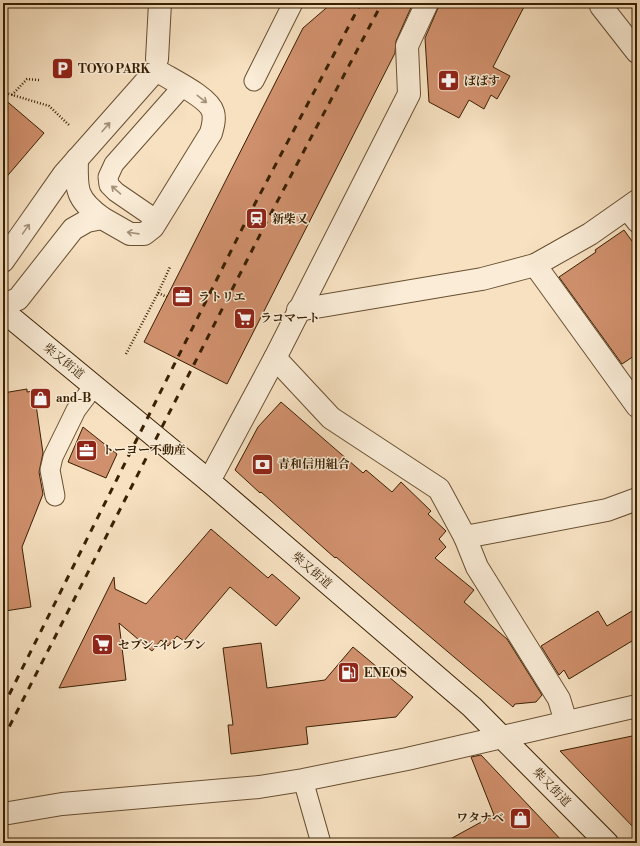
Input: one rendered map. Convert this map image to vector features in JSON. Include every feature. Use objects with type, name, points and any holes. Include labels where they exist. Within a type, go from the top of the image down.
[{"type":"street","points":[[3,261],[64,174],[156,65],[160,3]]},
{"type":"street","points":[[209,482],[275,358],[298,310],[409,94],[406,46],[427,3]]},
{"type":"street","points":[[600,4],[637,52]]},
{"type":"street","points":[[76,160],[78,187],[81,198],[89,208],[102,218],[130,234],[144,234],[153,227],[211,133],[214,123],[213,111],[205,100],[183,86],[156,65]]},
{"type":"street","points":[[298,310],[482,279],[535,265],[633,211]]},
{"type":"street","points":[[3,305],[18,299],[74,229],[87,221],[102,218]]},
{"type":"street","points":[[535,265],[637,406]]},
{"type":"street","name":"柴又街道","points":[[3,311],[209,482],[472,707],[607,843]]},
{"type":"street","points":[[275,358],[331,418],[439,489],[465,537],[477,567],[559,699],[566,722]]},
{"type":"street","points":[[465,537],[607,510],[637,499]]},
{"type":"street","points":[[3,814],[62,804],[259,787],[303,780],[400,760],[637,706]]},
{"type":"lane","points":[[254,81],[293,3]]},
{"type":"lane","points":[[160,216],[151,216],[116,192],[109,185],[108,177],[114,164],[183,86]]},
{"type":"lane","points":[[55,496],[50,470],[54,457],[76,410],[94,386]]},
{"type":"lane","points":[[303,780],[321,843]]},
{"type":"path","points":[[12,95],[27,79],[39,80]]},
{"type":"path","points":[[3,91],[49,106],[74,129]]},
{"type":"path","points":[[126,354],[170,267]]},
{"type":"path","points":[[158,293],[167,297]]},
{"type":"building","points":[[332,3],[413,3],[396,41],[395,53],[227,384],[144,342],[303,28]]},
{"type":"building","points":[[439,3],[526,3],[493,67],[510,76],[497,99],[491,95],[484,109],[469,100],[459,118],[429,102],[425,38]]},
{"type":"building","points":[[3,98],[44,133],[3,181]]},
{"type":"building","points":[[624,230],[637,248],[637,354],[622,364],[559,277],[596,252],[595,250]]},
{"type":"building","points":[[27,389],[27,392],[34,391],[43,453],[39,472],[43,494],[22,547],[31,607],[5,611],[3,597],[3,393]]},
{"type":"building","points":[[281,402],[363,473],[366,470],[392,492],[401,482],[431,511],[428,514],[446,531],[439,539],[446,547],[435,558],[474,590],[464,602],[507,639],[542,695],[536,702],[515,704],[513,707],[336,557],[335,558],[235,470],[258,427]]},
{"type":"building","points":[[83,427],[117,454],[106,478],[68,462]]},
{"type":"building","points":[[211,529],[268,578],[272,574],[300,598],[276,626],[230,587],[184,641],[177,636],[168,646],[161,640],[152,651],[119,623],[126,680],[59,688],[114,577],[115,589],[146,604]]},
{"type":"building","points":[[637,608],[637,638],[569,679],[564,670],[559,675],[541,646],[598,611],[607,626]]},
{"type":"building","points":[[261,643],[267,688],[325,680],[353,647],[413,697],[396,717],[306,727],[308,744],[231,754],[228,725],[233,725],[223,648]]},
{"type":"building","points":[[637,735],[637,831],[560,751]]},
{"type":"building","points":[[481,755],[564,843],[443,843],[494,815],[471,757]]},
{"type":"railway","points":[[3,707],[249,215],[361,3]]},
{"type":"railway","points":[[3,739],[267,221],[382,3]]},
{"type":"place","name":"TOYO PARK","points":[[63,69]]},
{"type":"place","name":"ぱぱす","points":[[449,81]]},
{"type":"place","name":"新柴又","points":[[257,219]]},
{"type":"place","name":"ラトリエ","points":[[183,297]]},
{"type":"place","name":"ラコマート","points":[[244,318]]},
{"type":"place","name":"and-B","points":[[40,398]]},
{"type":"place","name":"トーヨー不動産","points":[[87,450]]},
{"type":"place","name":"青和信用組合","points":[[263,464]]},
{"type":"place","name":"セブン-イレブン","points":[[103,645]]},
{"type":"place","name":"ENEOS","points":[[349,673]]},
{"type":"place","name":"ワタナベ","points":[[520,818]]}]
